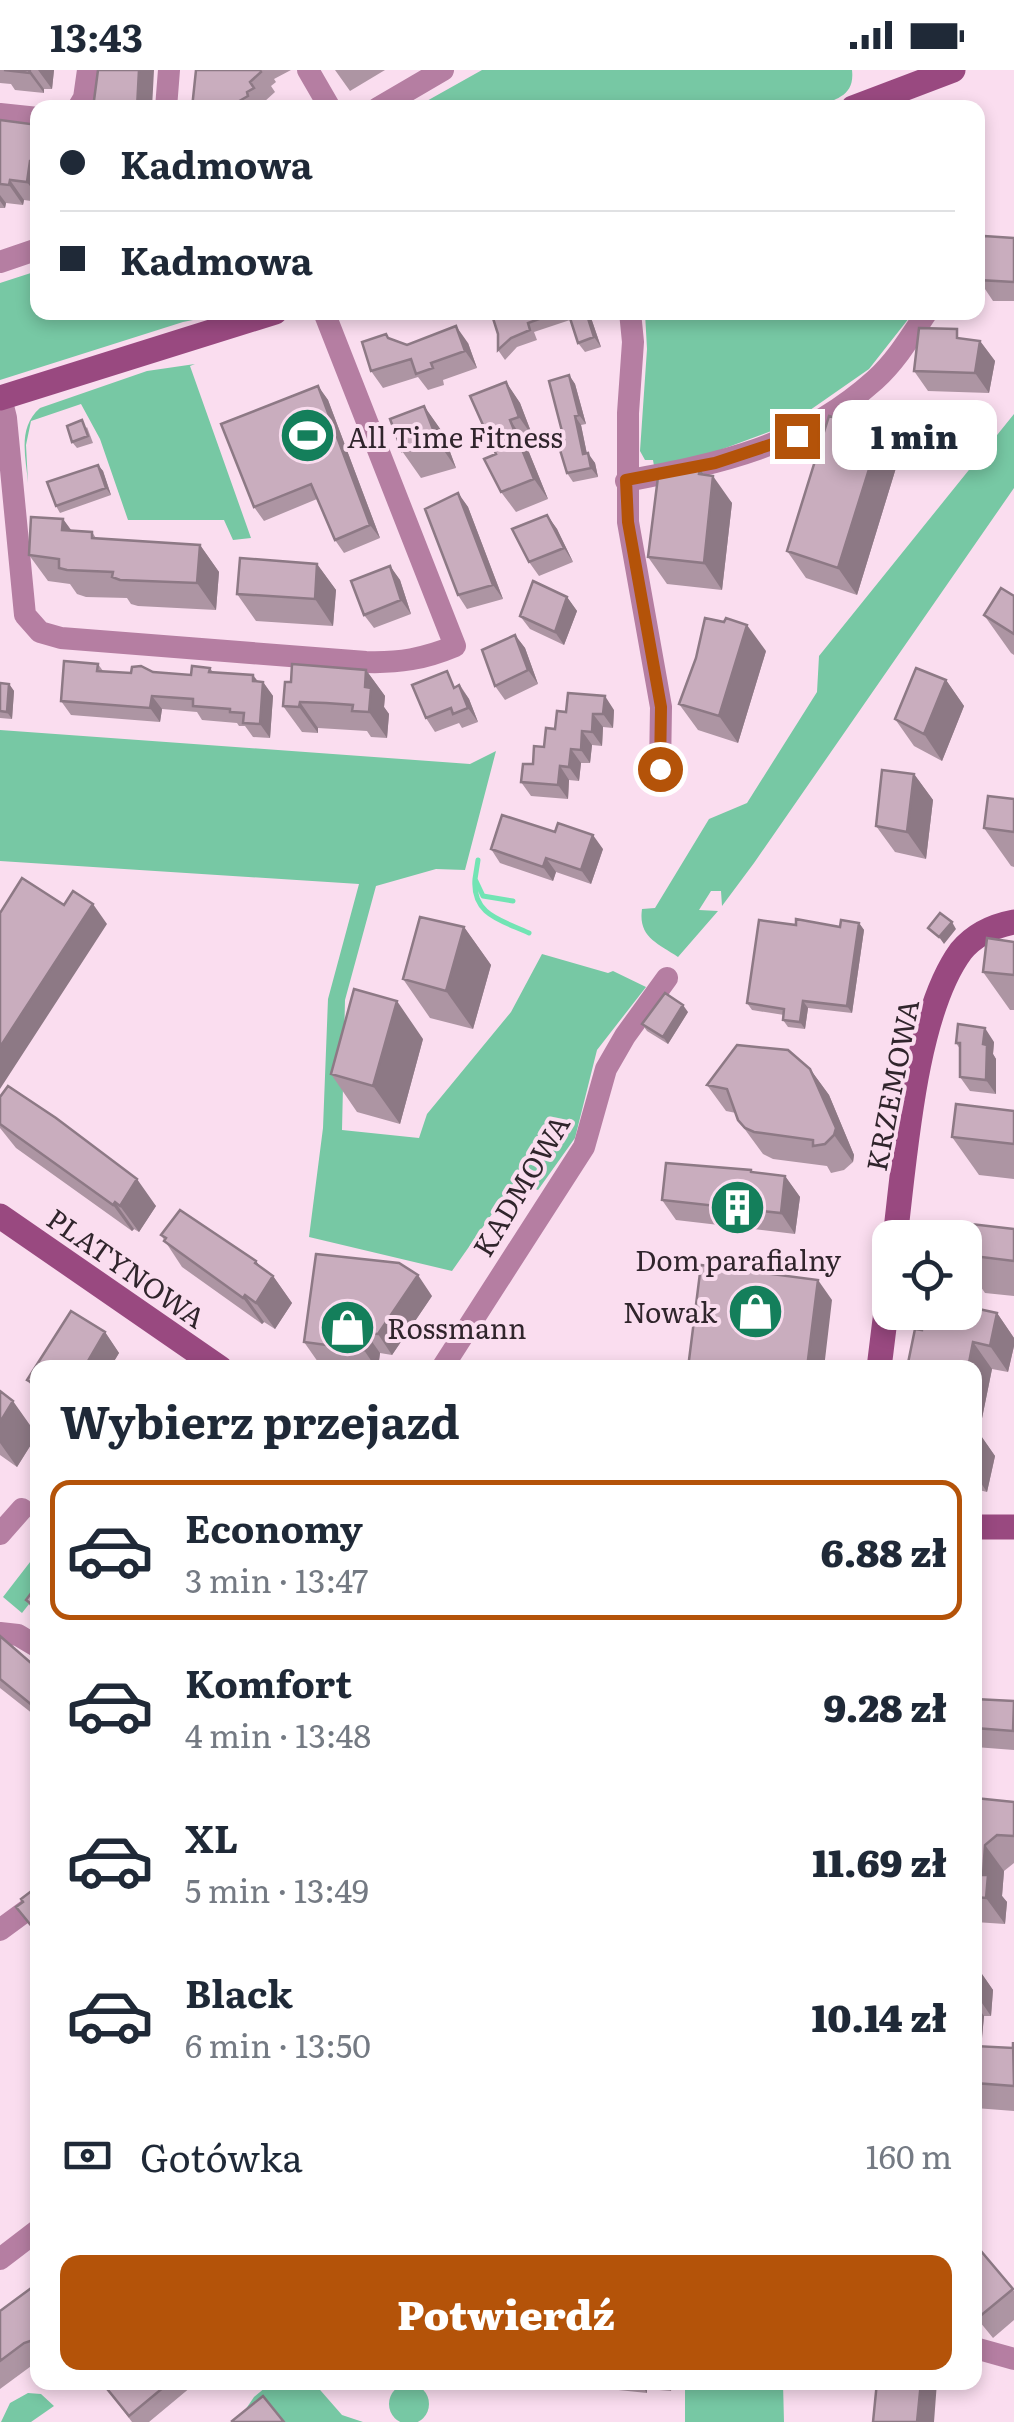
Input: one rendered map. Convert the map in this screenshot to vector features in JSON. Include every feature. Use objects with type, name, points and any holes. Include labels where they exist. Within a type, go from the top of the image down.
[{"type":"street","points":[[83,100],[88,70]]},
{"type":"street","points":[[167,100],[169,70]]},
{"type":"street","points":[[308,70],[325,100]]},
{"type":"street","points":[[392,100],[443,70]]},
{"type":"street","points":[[874,100],[953,70]]},
{"type":"street","points":[[0,114],[30,117]]},
{"type":"street","points":[[0,262],[30,252]]},
{"type":"street","points":[[249,320],[0,398],[6,418],[25,614],[40,632],[61,638],[366,662],[404,663],[455,646],[327,320]]},
{"type":"street","points":[[631,320],[628,522],[661,707],[660,769]]},
{"type":"street","points":[[626,480],[715,463],[797,436],[875,380],[921,320]]},
{"type":"street","name":"KRZEMOWA","points":[[898,1220],[915,1096],[938,993],[962,951],[980,933],[1014,922]]},
{"type":"street","name":"KADMOWA","points":[[447,1360],[578,1158],[593,1122],[606,1068],[667,978]]},
{"type":"street","name":"PLATYNOWA","points":[[0,1216],[208,1360]]},
{"type":"street","points":[[879,1360],[883,1330]]},
{"type":"street","points":[[0,1534],[22,1509]]},
{"type":"street","points":[[982,1527],[1014,1527]]},
{"type":"street","points":[[0,1633],[18,1635],[30,1643]]},
{"type":"street","points":[[0,1930],[30,1908]]},
{"type":"street","points":[[0,2259],[30,2236]]},
{"type":"street","points":[[982,2350],[1014,2359]]},
{"type":"green space","points":[[482,70],[852,70],[847,91],[834,100],[428,100]]},
{"type":"green space","points":[[30,273],[30,320],[193,320],[0,380],[0,283]]},
{"type":"green space","points":[[645,320],[908,320],[869,369],[790,424],[712,453],[654,466],[653,460],[645,460],[640,451]]},
{"type":"green space","points":[[195,364],[190,366],[251,538],[233,540],[224,520],[128,520],[100,439],[81,404],[31,421],[26,445],[28,483],[25,453],[26,434],[28,424],[40,408],[147,371]]},
{"type":"green space","points":[[1014,414],[1014,488],[722,906],[721,891],[711,891],[699,910],[718,911],[678,957],[663,948],[646,933],[642,909],[655,908],[709,819],[747,803],[817,692],[819,656]]},
{"type":"green space","points":[[0,730],[470,764],[496,751],[465,870],[436,869],[376,886],[345,1000],[342,1130],[419,1138],[427,1114],[511,1012],[542,954],[608,973],[613,971],[646,987],[597,1050],[575,1138],[538,1190],[515,1181],[452,1271],[309,1237],[323,1128],[328,999],[359,884],[0,861]]},
{"type":"green space","points":[[30,1562],[30,1603],[22,1613],[3,1597]]},
{"type":"green space","points":[[262,2390],[320,2390],[342,2415],[363,2422],[237,2422]]},
{"type":"green space","points":[[395,2390],[423,2390],[427,2411],[412,2423],[395,2418],[389,2404]]},
{"type":"green space","points":[[685,2390],[783,2390],[784,2422],[685,2422]]},
{"type":"green space","points":[[28,2393],[41,2394],[54,2406],[31,2422],[1,2422],[10,2403]]},
{"type":"building","points":[[98,70],[139,70],[137,100],[94,100]]},
{"type":"building","points":[[196,70],[261,72],[250,82],[254,88],[241,100],[193,100]]},
{"type":"building","points":[[0,120],[30,124],[27,182],[10,180],[9,185],[0,184]]},
{"type":"building","points":[[985,236],[1014,238],[1014,282],[985,280]]},
{"type":"building","points":[[494,320],[536,320],[528,323],[530,330],[511,338],[498,350]]},
{"type":"building","points":[[571,320],[589,320],[594,337],[578,343]]},
{"type":"building","points":[[456,326],[465,351],[431,363],[433,368],[416,374],[411,359],[371,371],[362,342],[386,334],[407,345]]},
{"type":"building","points":[[919,328],[957,329],[957,338],[980,341],[975,373],[914,371]]},
{"type":"building","points":[[569,375],[583,454],[588,453],[591,468],[567,473],[557,440],[564,439],[549,381]]},
{"type":"building","points":[[506,382],[519,417],[510,420],[534,479],[501,492],[484,459],[496,454],[470,396]]},
{"type":"building","points":[[318,386],[370,525],[335,540],[311,484],[254,507],[221,424]]},
{"type":"building","points":[[424,406],[438,442],[402,451],[390,419]]},
{"type":"building","points":[[829,416],[881,431],[838,568],[787,551]]},
{"type":"building","points":[[82,420],[88,436],[72,442],[67,426]]},
{"type":"building","points":[[98,465],[106,488],[56,506],[47,482]]},
{"type":"building","points":[[679,466],[700,469],[699,474],[713,476],[704,563],[648,557],[659,469],[678,472]]},
{"type":"building","points":[[458,493],[493,585],[458,595],[425,509]]},
{"type":"building","points":[[547,515],[564,548],[529,562],[512,529]]},
{"type":"building","points":[[31,517],[63,519],[62,530],[92,532],[92,538],[200,545],[197,583],[120,580],[112,577],[113,572],[59,568],[59,559],[29,555]]},
{"type":"building","points":[[240,558],[317,564],[315,599],[237,594]]},
{"type":"building","points":[[390,566],[401,600],[364,615],[351,581]]},
{"type":"building","points":[[533,581],[567,597],[555,632],[520,616]]},
{"type":"building","points":[[1001,588],[1014,596],[1014,634],[984,615]]},
{"type":"building","points":[[705,618],[724,622],[726,618],[747,625],[719,716],[679,704]]},
{"type":"building","points":[[515,635],[528,670],[495,686],[482,650]]},
{"type":"building","points":[[64,661],[98,664],[97,671],[131,673],[132,667],[141,666],[153,672],[191,675],[192,666],[210,668],[209,672],[253,675],[253,681],[263,682],[260,724],[243,723],[244,713],[230,709],[193,706],[193,699],[152,696],[150,708],[61,701]]},
{"type":"building","points":[[292,664],[366,670],[365,687],[371,688],[369,712],[352,711],[353,705],[326,703],[283,706],[285,682],[291,682]]},
{"type":"building","points":[[916,668],[946,680],[924,734],[895,719]]},
{"type":"building","points":[[447,671],[454,688],[459,685],[468,708],[453,714],[451,708],[426,718],[412,685]]},
{"type":"building","points":[[0,683],[9,684],[7,712],[0,711]]},
{"type":"building","points":[[568,693],[605,696],[603,714],[593,714],[592,732],[582,731],[581,750],[571,749],[569,767],[560,766],[558,785],[521,782],[523,764],[533,764],[534,746],[544,747],[546,728],[555,729],[557,711],[566,712]]},
{"type":"building","points":[[882,770],[914,774],[907,832],[876,826]]},
{"type":"building","points":[[988,796],[1014,799],[1014,832],[984,828]]},
{"type":"building","points":[[502,815],[555,832],[558,823],[593,835],[581,870],[546,858],[543,867],[491,849]]},
{"type":"building","points":[[22,878],[64,905],[73,891],[93,904],[0,1047],[0,913]]},
{"type":"building","points":[[940,913],[952,922],[939,937],[928,928]]},
{"type":"building","points":[[420,917],[464,927],[446,991],[403,979]]},
{"type":"building","points":[[796,919],[840,927],[841,920],[859,923],[847,1006],[803,1001],[800,1022],[783,1020],[784,1009],[747,1003],[759,920],[796,925]]},
{"type":"building","points":[[987,938],[1014,942],[1014,975],[983,972]]},
{"type":"building","points":[[354,989],[397,1001],[373,1086],[331,1074]]},
{"type":"building","points":[[665,993],[683,1005],[663,1037],[642,1024]]},
{"type":"building","points":[[958,1024],[985,1028],[986,1080],[960,1077]]},
{"type":"building","points":[[737,1045],[788,1050],[810,1069],[836,1128],[825,1144],[813,1146],[813,1140],[745,1128],[738,1120],[727,1089],[707,1085]]},
{"type":"building","points":[[8,1086],[137,1179],[120,1206],[115,1202],[113,1205],[0,1124],[0,1097]]},
{"type":"building","points":[[956,1104],[1014,1111],[1014,1144],[952,1137]]},
{"type":"building","points":[[666,1163],[785,1176],[781,1213],[662,1200]]},
{"type":"building","points":[[180,1210],[273,1276],[256,1303],[245,1295],[243,1298],[164,1241],[166,1238],[161,1235]]},
{"type":"building","points":[[982,1225],[1014,1229],[1014,1261],[982,1257]]},
{"type":"building","points":[[316,1254],[399,1263],[418,1275],[378,1334],[366,1333],[364,1350],[304,1342]]},
{"type":"building","points":[[701,1265],[818,1280],[808,1360],[689,1360]]},
{"type":"building","points":[[982,1310],[997,1313],[990,1346],[973,1342],[970,1360],[909,1360],[915,1330],[982,1330]]},
{"type":"building","points":[[71,1311],[105,1332],[89,1360],[40,1360]]},
{"type":"building","points":[[0,1391],[13,1401],[0,1422]]},
{"type":"building","points":[[0,1636],[30,1662],[30,1703],[0,1679]]},
{"type":"building","points":[[982,1699],[1014,1701],[1013,1731],[982,1729]]},
{"type":"building","points":[[982,1799],[1014,1802],[1014,1836],[997,1835],[985,1845],[986,1898],[982,1898]]},
{"type":"building","points":[[30,1892],[30,1924],[16,1907],[23,1902],[21,1899]]},
{"type":"building","points":[[1013,2042],[1014,2086],[982,2084],[982,2046],[1013,2048]]},
{"type":"building","points":[[982,2252],[1013,2289],[982,2315]]},
{"type":"building","points":[[30,2289],[30,2341],[0,2361],[0,2311]]},
{"type":"building","points":[[108,2390],[160,2390],[129,2416]]},
{"type":"building","points":[[876,2390],[920,2390],[917,2422],[873,2422]]},
{"type":"building","points":[[263,2396],[284,2422],[232,2421]]},
{"type":"waterway","points":[[478,860],[475,879],[483,896],[513,901]]},
{"type":"waterway","points":[[475,879],[475,891],[483,908],[529,933]]},
{"type":"place","name":"All Time Fitness","points":[[308,436]]},
{"type":"place","name":"Dom parafialny","points":[[738,1208]]},
{"type":"place","name":"Nowak","points":[[756,1311]]},
{"type":"place","name":"Rossmann","points":[[348,1327]]},
{"type":"route","points":[[660,769],[661,707],[628,522],[626,480],[715,463],[797,436]]}]
